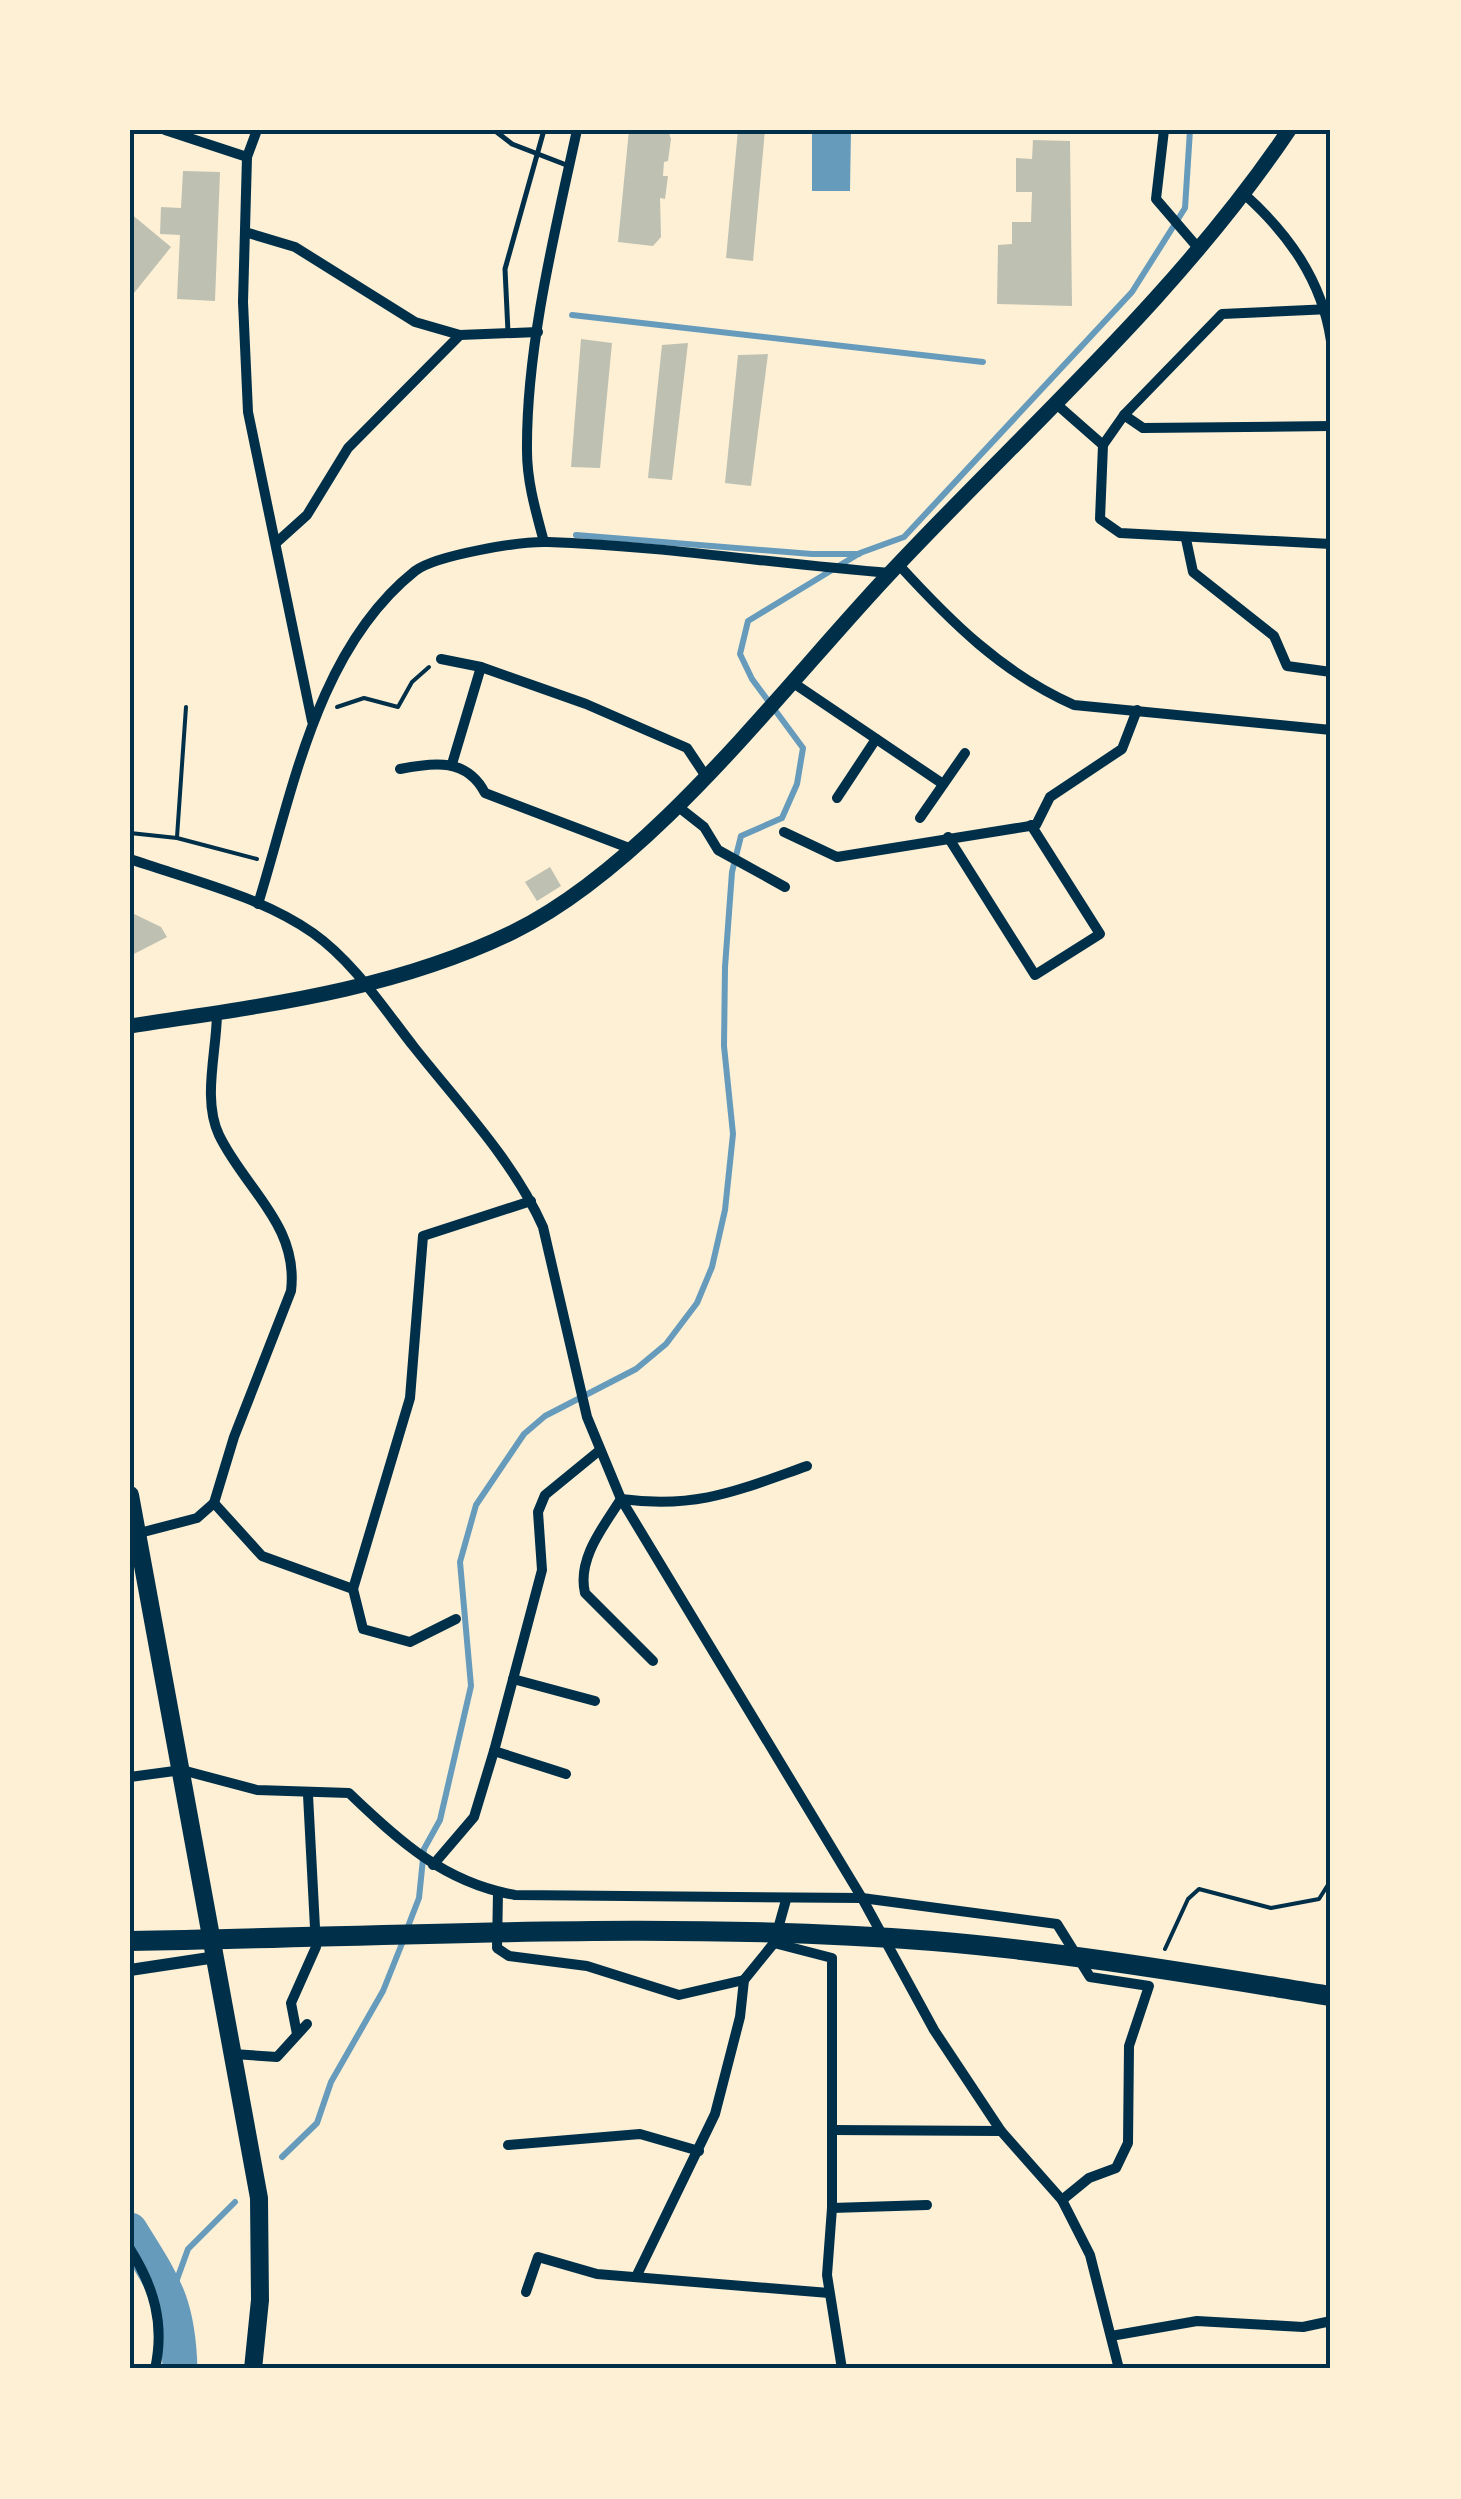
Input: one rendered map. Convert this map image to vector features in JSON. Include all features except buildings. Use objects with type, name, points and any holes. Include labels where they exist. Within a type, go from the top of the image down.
[{"type":"highway","points":[[130,1929],[814,1922],[1011,1938],[1331,1982]]},
{"type":"highway","points":[[130,1941],[646,1932],[828,1935],[1010,1949],[1331,1996]]},
{"type":"main road","points":[[130,1026],[367,987],[515,931],[595,878],[705,775],[894,568],[1199,249],[1289,130]]},
{"type":"main road","points":[[130,1495],[134,1535],[182,1770],[259,2198],[260,2300],[253,2369]]},
{"type":"street","points":[[165,130],[247,157]]},
{"type":"street","points":[[257,130],[247,157],[248,412],[277,542],[298,667],[314,718]]},
{"type":"street","points":[[544,542],[526,452],[538,332],[576,130]]},
{"type":"street","points":[[1164,130],[1156,198],[1199,249]]},
{"type":"street","points":[[1243,193],[1283,228],[1329,310],[1331,342]]},
{"type":"street","points":[[245,232],[295,247],[415,322],[460,336],[538,332]]},
{"type":"street","points":[[1329,310],[1222,314],[1124,414],[1104,444],[1100,519],[1120,534],[1331,544]]},
{"type":"street","points":[[277,542],[307,514],[348,448],[460,336]]},
{"type":"street","points":[[1054,402],[1104,444]]},
{"type":"street","points":[[1124,414],[1143,428],[1331,426]]},
{"type":"street","points":[[1186,539],[1193,572],[1274,636],[1287,666],[1331,672]]},
{"type":"street","points":[[258,904],[314,718],[366,624],[417,568],[474,552],[544,542],[894,568],[994,660],[1036,688],[1074,704],[1331,730]]},
{"type":"street","points":[[441,659],[481,667],[687,748],[705,775]]},
{"type":"street","points":[[452,764],[481,667]]},
{"type":"street","points":[[792,682],[943,784]]},
{"type":"street","points":[[784,832],[837,856],[1031,826],[1050,797],[1122,750],[1137,710]]},
{"type":"street","points":[[838,798],[876,739]]},
{"type":"street","points":[[920,818],[965,753]]},
{"type":"street","points":[[400,769],[452,764],[475,774],[485,792],[629,848]]},
{"type":"street","points":[[676,805],[704,826],[718,850],[742,858],[785,887]]},
{"type":"street","points":[[948,836],[1035,976],[1100,934],[1031,826]]},
{"type":"street","points":[[130,859],[258,904],[313,933],[367,987],[480,1128],[532,1201],[543,1227],[574,1368],[600,1450],[621,1499],[862,1898],[934,2030],[1001,2130],[1062,2200],[1090,2256],[1119,2369]]},
{"type":"street","points":[[134,1535],[197,1518],[214,1502],[234,1436],[291,1291],[294,1271],[284,1231],[219,1134],[210,1106],[217,1012]]},
{"type":"street","points":[[456,1619],[410,1642],[363,1629],[353,1588],[410,1398],[423,1236],[532,1201]]},
{"type":"street","points":[[433,1864],[474,1817],[494,1751],[542,1570],[538,1512],[545,1495],[600,1450]]},
{"type":"street","points":[[621,1499],[666,1505],[699,1502],[807,1466]]},
{"type":"street","points":[[621,1499],[586,1559],[582,1579],[585,1593],[653,1662]]},
{"type":"street","points":[[214,1502],[262,1556],[353,1588]]},
{"type":"street","points":[[513,1679],[595,1701]]},
{"type":"street","points":[[494,1751],[566,1774]]},
{"type":"street","points":[[130,1776],[182,1770],[257,1790],[308,1795],[349,1793],[412,1852],[498,1892],[786,1900],[862,1898],[1056,1924],[1090,1976],[1149,1986],[1129,2046],[1128,2143],[1116,2168],[1089,2178],[1062,2200]]},
{"type":"street","points":[[296,2034],[292,2003],[316,1947],[308,1795]]},
{"type":"street","points":[[498,1892],[498,1948],[509,1956],[587,1966],[679,1995],[744,1980]]},
{"type":"street","points":[[636,2277],[699,2151],[719,2098],[740,2017],[744,1980],[774,1944],[786,1900]]},
{"type":"street","points":[[774,1944],[832,1958],[829,2293],[842,2369]]},
{"type":"street","points":[[130,1970],[216,1957]]},
{"type":"street","points":[[233,2054],[277,2056],[307,2024]]},
{"type":"street","points":[[833,2130],[1001,2130]]},
{"type":"street","points":[[508,2144],[640,2134],[699,2151]]},
{"type":"street","points":[[832,2208],[927,2205]]},
{"type":"street","points":[[130,2249],[149,2278],[160,2322],[155,2369]]},
{"type":"street","points":[[526,2292],[538,2257],[597,2274],[829,2293]]},
{"type":"street","points":[[1111,2336],[1197,2322],[1303,2327],[1331,2321]]},
{"type":"lane","points":[[494,130],[512,144],[569,166]]},
{"type":"lane","points":[[508,332],[505,268],[544,130]]},
{"type":"path","points":[[314,718],[364,698],[398,707],[412,682],[441,659]]},
{"type":"path","points":[[177,838],[186,708]]},
{"type":"path","points":[[130,833],[177,838],[271,863]]},
{"type":"path","points":[[1165,1949],[1188,1899],[1199,1890],[1284,1908],[1319,1899],[1331,1880]]},
{"type":"water","points":[[812,130],[851,130],[850,191],[812,191]]},
{"type":"waterway","points":[[407,1929],[419,1898],[424,1849],[440,1820],[471,1686],[460,1562],[476,1505],[524,1434],[545,1416],[636,1369],[666,1344],[697,1303],[712,1267],[725,1210],[733,1134],[724,1046],[732,872],[741,836],[782,818],[797,784],[803,748],[752,679],[740,654],[748,621],[860,553],[904,537],[1132,292],[1185,208],[1190,130]]},
{"type":"waterway","points":[[572,315],[983,362]]},
{"type":"waterway","points":[[576,535],[812,554],[859,554]]},
{"type":"waterway","points":[[282,2157],[317,2123],[331,2082],[383,1991],[403,1941]]},
{"type":"waterway","points":[[171,2296],[188,2249],[235,2202]]},
{"type":"waterway","points":[[130,2230],[167,2295],[176,2327],[180,2369]]}]
